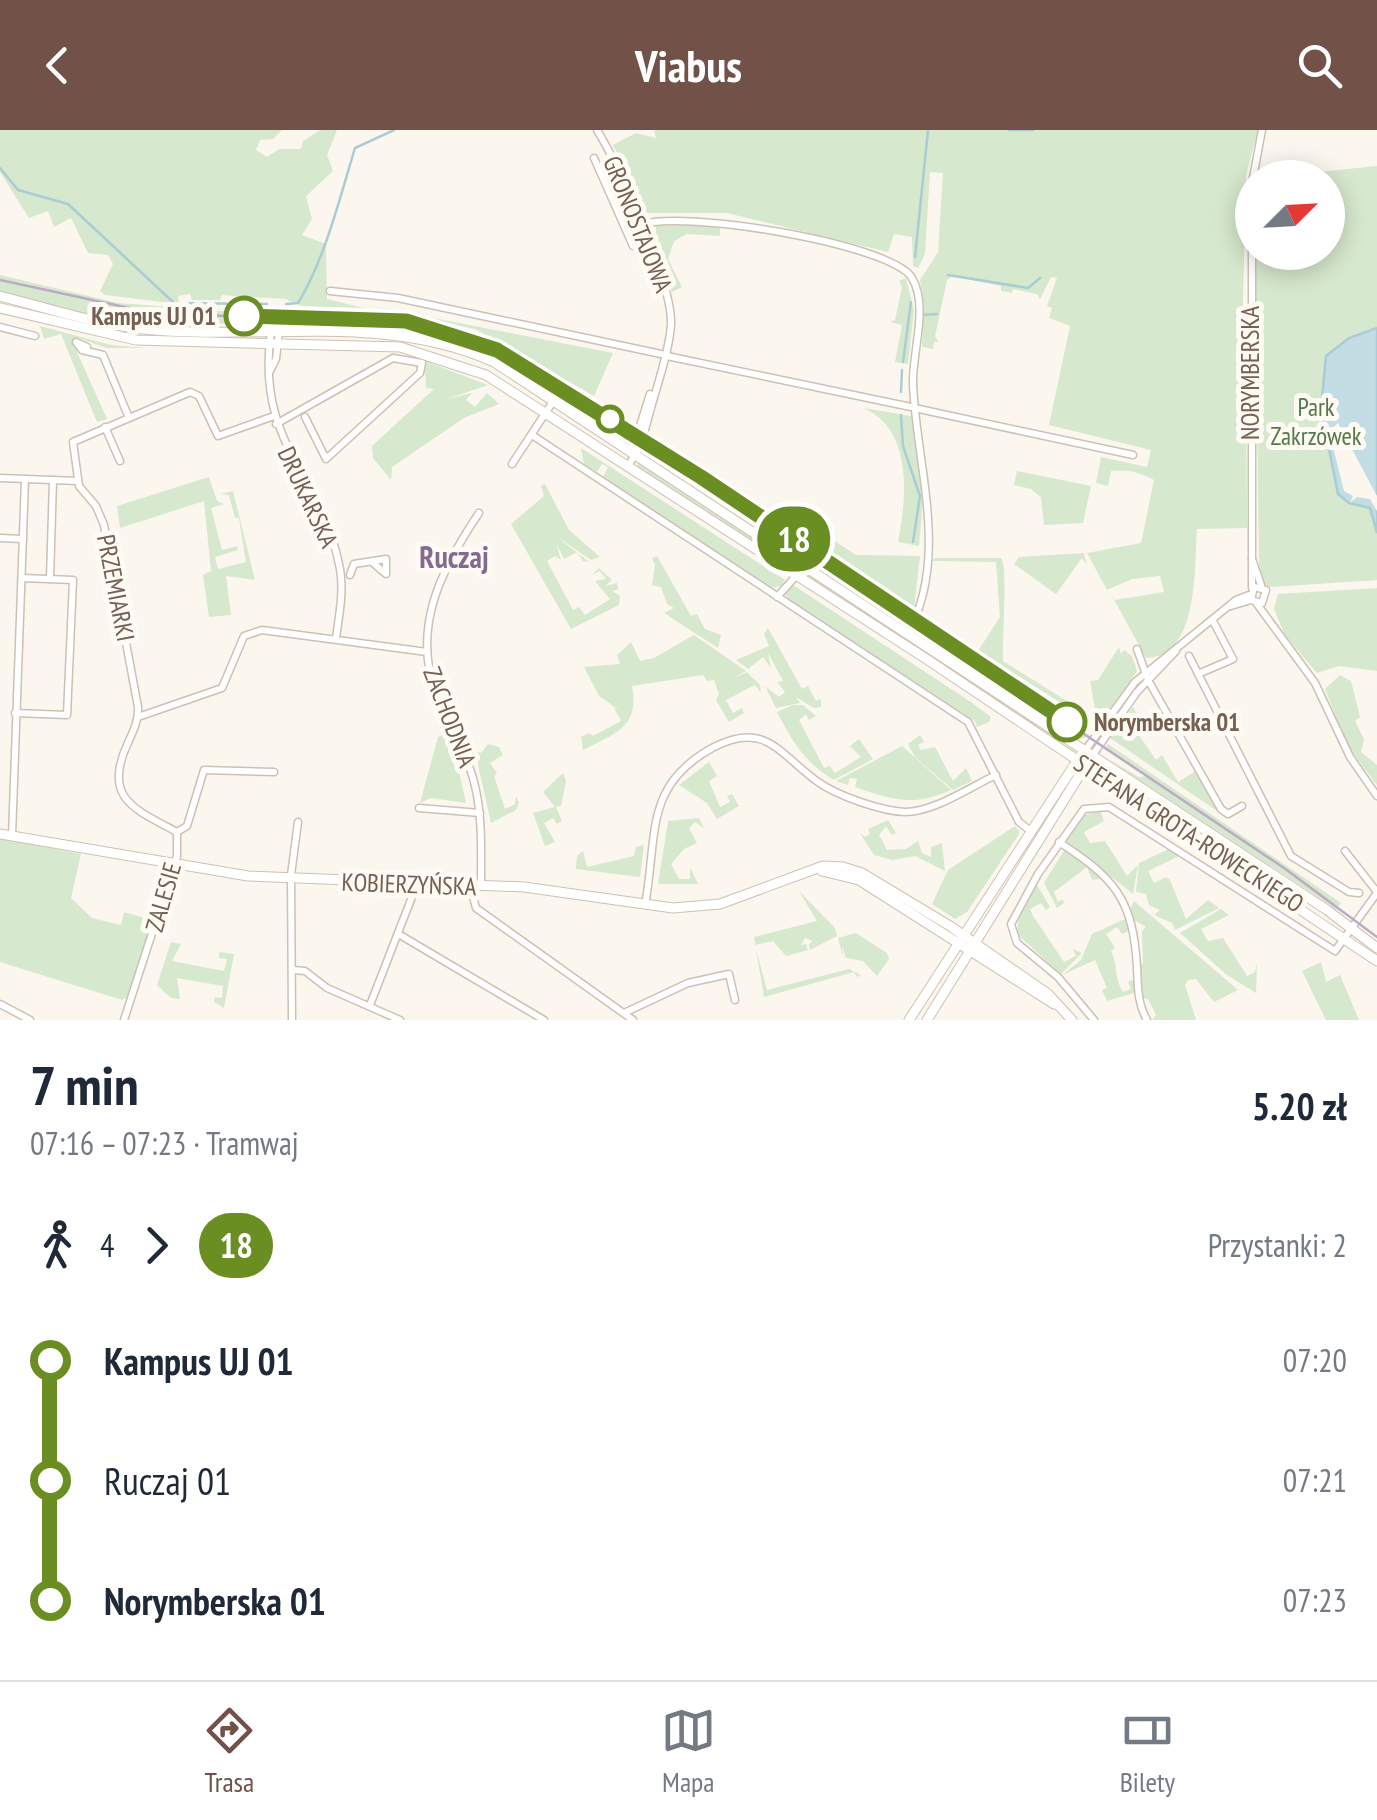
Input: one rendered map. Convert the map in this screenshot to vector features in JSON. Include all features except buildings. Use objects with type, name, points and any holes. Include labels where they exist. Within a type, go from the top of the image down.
[{"type":"main road","points":[[0,296],[142,329],[274,337]]},
{"type":"main road","points":[[0,308],[136,340],[274,337]]},
{"type":"main road","name":"STEFANA GROTA-ROWECKIEGO","points":[[274,337],[428,339],[494,362],[908,633],[1214,850],[1377,948]]},
{"type":"main road","name":"STEFANA GROTA-ROWECKIEGO","points":[[274,337],[375,344],[424,352],[486,374],[1350,933],[1377,960]]},
{"type":"main road","points":[[927,1020],[1032,832],[1084,759]]},
{"type":"main road","points":[[909,1020],[1024,864],[1084,759]]},
{"type":"main road","name":"KOBIERZYŃSKA","points":[[0,834],[292,880],[476,885],[645,905],[711,906],[814,870],[856,878],[968,944],[1058,1006],[1072,1020]]},
{"type":"street","name":"GRONOSTAJOWA","points":[[598,130],[641,226],[670,308],[670,333],[658,378],[628,464]]},
{"type":"street","points":[[1256,160],[1262,130]]},
{"type":"street","points":[[594,158],[634,246]]},
{"type":"street","points":[[641,226],[677,219],[725,222],[888,258],[904,267],[919,298],[913,380],[928,502],[923,590],[908,633]]},
{"type":"street","name":"NORYMBERSKA","points":[[1252,270],[1252,597]]},
{"type":"street","points":[[330,291],[402,299],[1133,454]]},
{"type":"street","points":[[0,328],[35,336]]},
{"type":"street","name":"DRUKARSKA","points":[[274,337],[266,388],[275,420],[349,575],[336,638]]},
{"type":"street","points":[[0,478],[78,482],[74,440],[128,418],[103,355],[82,350],[76,342],[87,347]]},
{"type":"street","points":[[275,420],[393,358],[422,363],[420,373],[326,459],[305,417]]},
{"type":"street","name":"GRONOSTAJOWA","points":[[635,453],[638,427],[658,378]]},
{"type":"street","name":"DRUKARSKA","points":[[128,418],[190,392],[197,394],[218,436],[275,420]]},
{"type":"street","points":[[512,464],[555,399]]},
{"type":"street","points":[[104,427],[120,461]]},
{"type":"street","name":"GRONOSTAJOWA","points":[[620,444],[638,427]]},
{"type":"street","points":[[532,436],[968,722],[1019,822],[1032,832]]},
{"type":"street","points":[[12,836],[26,480]]},
{"type":"street","points":[[50,579],[53,480]]},
{"type":"street","name":"PRZEMIARKI","points":[[78,482],[104,525],[138,717]]},
{"type":"street","name":"ZACHODNIA","points":[[476,885],[480,813],[470,768],[436,693],[427,652],[428,615],[439,578],[479,513]]},
{"type":"street","points":[[0,538],[23,539]]},
{"type":"street","name":"NORYMBERSKA","points":[[1252,558],[1272,622]]},
{"type":"street","points":[[349,575],[354,564],[372,562]]},
{"type":"street","points":[[778,596],[798,575]]},
{"type":"street","points":[[15,713],[67,716],[72,580],[22,578]]},
{"type":"street","points":[[1084,759],[1146,676],[1230,606],[1252,597],[1262,587]]},
{"type":"street","points":[[1252,597],[1266,600]]},
{"type":"street","points":[[1252,597],[1316,683],[1350,757],[1377,796]]},
{"type":"street","points":[[1198,674],[1233,659],[1214,621]]},
{"type":"street","points":[[138,717],[222,688],[244,636],[276,629],[427,652]]},
{"type":"street","points":[[1137,649],[1146,676],[1221,810],[1228,814],[1242,806]]},
{"type":"street","points":[[1189,656],[1291,856],[1349,892],[1359,893]]},
{"type":"street","name":"ZALESIE","points":[[124,1020],[174,864],[178,832],[144,814],[119,789],[116,770],[138,717]]},
{"type":"street","points":[[645,905],[666,786],[685,764],[728,740],[749,736],[769,742],[823,786],[899,811],[925,808],[996,775]]},
{"type":"street","points":[[178,832],[186,826],[204,770],[274,772]]},
{"type":"street","points":[[1094,1020],[1058,977],[1014,938],[1012,918],[1079,812],[1105,805],[1335,951],[1376,896],[1345,851]]},
{"type":"street","points":[[419,808],[480,813]]},
{"type":"street","points":[[292,1020],[292,880],[298,822]]},
{"type":"street","points":[[1059,842],[1108,875],[1128,910],[1136,936],[1139,1000],[1147,1020]]},
{"type":"street","points":[[1204,867],[1214,850]]},
{"type":"street","points":[[1024,864],[1038,874]]},
{"type":"street","points":[[370,1005],[417,884]]},
{"type":"street","points":[[476,885],[476,908],[633,1020]]},
{"type":"street","points":[[400,935],[544,1020]]},
{"type":"street","points":[[292,970],[305,971],[326,988],[400,1020]]},
{"type":"street","points":[[624,1013],[688,983],[729,974],[735,1000]]},
{"type":"street","points":[[0,1004],[30,1020]]},
{"type":"green space","points":[[0,130],[282,130],[273,139],[260,140],[256,150],[267,157],[279,149],[301,149],[303,141],[320,130],[337,130],[327,155],[333,171],[306,196],[312,219],[302,235],[326,244],[327,299],[364,308],[302,306],[285,299],[222,295],[220,300],[192,300],[190,294],[178,296],[179,304],[105,295],[100,291],[113,264],[108,255],[88,253],[71,218],[54,227],[48,211],[29,218],[0,172]]},
{"type":"green space","points":[[654,130],[1258,130],[1250,160],[1235,160],[1235,270],[1244,270],[1241,389],[1246,390],[1247,528],[1197,529],[1191,607],[1176,642],[1164,654],[1146,658],[1111,594],[1115,600],[1164,592],[1160,576],[1132,579],[1107,590],[1087,553],[1141,543],[1154,480],[1117,470],[1111,471],[1108,486],[1096,483],[1101,457],[1147,467],[1151,450],[1049,425],[1070,326],[1049,318],[1052,308],[1047,306],[1057,278],[1051,277],[1040,299],[1037,294],[1001,291],[1001,286],[953,276],[947,280],[935,336],[938,342],[934,342],[933,349],[922,347],[924,304],[920,280],[938,252],[943,173],[930,172],[925,254],[918,268],[913,266],[912,237],[894,234],[888,252],[727,213],[647,213],[613,145],[636,133],[656,138]]},
{"type":"green space","name":"Park Zakrzówek","points":[[1377,166],[1377,580],[1269,587],[1262,583],[1259,568],[1255,270],[1345,270],[1345,169]]},
{"type":"green space","points":[[656,226],[720,228],[720,236],[687,234],[674,241],[668,259],[682,287],[672,292],[656,248]]},
{"type":"green space","points":[[0,275],[118,303],[261,314],[265,321],[259,326],[152,326],[114,321],[0,292]]},
{"type":"green space","points":[[906,278],[914,311],[908,364],[895,362],[902,325],[890,322],[895,320],[902,287],[899,281]]},
{"type":"green space","points":[[367,305],[613,353],[594,396],[475,329]]},
{"type":"green space","points":[[288,311],[404,317],[459,329],[529,361],[626,427],[618,433],[595,415],[506,367],[444,342],[379,329],[300,324],[334,322],[334,316]]},
{"type":"green space","points":[[40,326],[111,345],[145,348],[107,348],[78,338],[72,341],[107,419],[97,422],[61,334],[44,339]]},
{"type":"green space","points":[[425,361],[488,385],[447,399],[472,393],[466,400],[475,407],[487,393],[499,404],[464,418],[392,467],[391,480],[373,458],[372,446],[434,389],[426,388]]},
{"type":"green space","points":[[863,408],[911,416],[923,500],[919,546],[898,542],[903,466],[891,431]]},
{"type":"green space","points":[[649,437],[911,612],[911,620],[897,622],[647,451],[644,447],[685,471],[686,466],[647,441]]},
{"type":"green space","points":[[581,448],[785,580],[781,586],[771,588],[619,489],[603,477],[608,467],[602,464],[597,472],[584,464]]},
{"type":"green space","points":[[638,461],[948,663],[1066,746],[637,467]]},
{"type":"green space","points":[[1017,471],[1091,486],[1083,523],[1044,525],[1041,497],[1031,489],[1014,485]]},
{"type":"green space","points":[[209,477],[217,501],[224,504],[211,508],[222,550],[237,546],[238,550],[215,557],[218,569],[246,562],[239,518],[235,518],[229,495],[221,494],[233,491],[255,580],[226,576],[231,615],[209,617],[203,575],[211,571],[204,501],[120,528],[117,506]]},
{"type":"green space","points":[[545,484],[569,530],[600,557],[591,560],[556,536],[577,552],[564,559],[556,543],[561,560],[555,556],[547,561],[573,610],[579,607],[585,615],[610,599],[595,581],[606,579],[600,571],[592,575],[599,568],[612,580],[605,586],[617,583],[618,589],[612,591],[620,596],[619,605],[571,629],[511,524],[544,496],[541,486]]},
{"type":"green space","points":[[830,538],[856,555],[920,556],[914,608],[824,547]]},
{"type":"green space","points":[[1084,553],[1087,565],[1082,558],[1056,594],[1014,564],[1019,557]]},
{"type":"green space","points":[[657,556],[691,616],[697,614],[705,629],[721,635],[718,648],[664,613],[674,608],[667,604],[661,587],[652,585],[652,558]]},
{"type":"green space","points":[[1001,558],[1003,661],[1070,703],[1068,707],[978,651],[1000,617],[996,562],[931,561]]},
{"type":"green space","points":[[790,583],[971,702],[991,717],[989,722],[977,727],[975,721],[789,600],[784,593]]},
{"type":"green space","points":[[1377,588],[1377,671],[1339,666],[1317,673],[1285,635],[1274,609],[1278,594]]},
{"type":"green space","points":[[921,619],[1087,734],[1086,737],[1077,740],[1039,712],[1009,698],[920,633],[917,623]]},
{"type":"green space","points":[[768,628],[802,689],[808,686],[816,701],[821,699],[821,707],[814,708],[796,697],[800,703],[776,708],[765,686],[779,697],[785,692],[777,682],[783,681],[768,653],[771,668],[763,657],[748,669],[736,660],[769,646],[764,634]]},
{"type":"green space","points":[[694,635],[746,671],[731,679],[747,672],[760,685],[761,693],[755,685],[726,700],[733,713],[742,708],[744,713],[729,722],[716,700],[719,694],[714,680],[707,681],[703,675],[632,686],[634,700],[629,720],[615,733],[583,750],[581,737],[589,733],[593,736],[621,721],[614,708],[619,710],[599,696],[584,667],[620,664],[617,655],[631,642],[640,661],[654,658]]},
{"type":"green space","points":[[1119,647],[1121,654],[1124,650],[1132,656],[1137,671],[1098,725],[1090,681],[1098,680]]},
{"type":"green space","points":[[1340,675],[1351,681],[1360,717],[1355,721],[1364,739],[1361,752],[1377,765],[1377,785],[1349,748],[1325,689]]},
{"type":"green space","points":[[803,705],[816,716],[809,720],[806,714],[799,720],[824,768],[830,766],[835,773],[861,757],[850,746],[859,739],[873,759],[834,780],[800,750],[777,712]]},
{"type":"green space","points":[[1133,707],[1141,722],[1134,728],[1156,760],[1162,755],[1178,782],[1196,771],[1220,813],[1110,738]]},
{"type":"green space","points":[[443,735],[459,772],[466,803],[431,798],[420,803],[438,737]]},
{"type":"green space","points":[[920,735],[924,742],[918,745],[921,750],[935,747],[953,781],[966,768],[972,781],[953,790],[915,757],[908,744]]},
{"type":"green space","points":[[488,744],[499,747],[503,755],[490,763],[497,773],[494,776],[505,809],[515,804],[516,796],[519,803],[516,810],[491,823],[475,751],[481,753]]},
{"type":"green space","points":[[1108,744],[1341,903],[1337,909],[1342,913],[1108,759],[1139,777],[1147,776],[1106,747]]},
{"type":"green space","points":[[902,746],[951,790],[926,799],[903,800],[855,787],[857,779],[850,778],[848,785],[836,781]]},
{"type":"green space","points":[[709,762],[717,776],[709,781],[720,807],[730,802],[727,796],[732,794],[739,806],[717,819],[707,803],[679,785]]},
{"type":"green space","points":[[563,773],[566,781],[561,806],[556,807],[562,821],[557,824],[553,818],[544,823],[555,842],[545,846],[533,813],[555,807],[543,792]]},
{"type":"green space","points":[[1100,810],[1104,821],[1084,832],[1090,843],[1105,841],[1127,876],[1138,865],[1133,894],[1066,841],[1082,816]]},
{"type":"green space","points":[[699,818],[704,828],[695,822],[689,828],[697,843],[684,849],[671,864],[679,879],[690,879],[690,867],[698,884],[658,884],[668,821]]},
{"type":"green space","points":[[888,820],[896,833],[892,835],[886,826],[879,835],[887,850],[906,849],[918,841],[922,853],[931,857],[931,847],[942,843],[945,871],[915,856],[893,860],[874,855],[860,833],[865,837],[870,834],[868,829]]},
{"type":"green space","points":[[1015,826],[1020,832],[967,912],[955,919],[932,904],[948,870]]},
{"type":"green space","points":[[0,838],[81,854],[71,898],[92,918],[121,925],[124,912],[152,920],[128,997],[122,1000],[0,962]]},
{"type":"green space","points":[[644,845],[640,877],[576,869],[577,856],[583,851],[587,867],[634,856],[636,847]]},
{"type":"green space","points":[[1065,849],[1106,878],[1092,880],[1087,867],[1054,892],[1058,902],[1062,899],[1064,903],[1057,908],[1044,883]]},
{"type":"green space","points":[[1169,849],[1179,856],[1148,871],[1154,883],[1166,877],[1170,880],[1186,919],[1208,900],[1219,908],[1175,930],[1172,923],[1154,915],[1160,910],[1149,905],[1146,894],[1136,892],[1139,863]]},
{"type":"green space","points":[[1037,885],[1050,907],[1046,910],[1041,903],[1030,909],[1033,916],[1064,962],[1076,956],[1073,949],[1082,953],[1061,974],[1017,934],[1019,915]]},
{"type":"green space","points":[[799,891],[835,928],[837,936],[810,950],[813,941],[805,938],[801,945],[806,944],[808,950],[786,956],[773,941],[755,945],[754,937],[817,921]]},
{"type":"green space","points":[[1134,901],[1238,990],[1214,1002],[1196,979],[1188,980],[1185,985],[1196,1020],[1152,1020],[1156,1015],[1148,999],[1141,998],[1139,964],[1143,964],[1142,931],[1146,927],[1134,920],[1130,909]]},
{"type":"green space","points":[[1221,909],[1229,915],[1201,929],[1208,941],[1223,938],[1247,976],[1255,972],[1257,964],[1256,993],[1227,975],[1180,933]]},
{"type":"green space","points":[[1127,918],[1131,930],[1122,934],[1117,927],[1106,934],[1115,948],[1111,951],[1120,986],[1123,992],[1131,989],[1128,982],[1134,979],[1134,993],[1107,1001],[1102,990],[1107,988],[1095,960],[1062,975],[1081,960],[1092,934]]},
{"type":"green space","points":[[856,933],[887,953],[889,959],[877,976],[863,961],[846,958],[842,946],[843,958],[838,938]]},
{"type":"green space","points":[[171,942],[181,944],[172,961],[224,971],[227,959],[219,958],[219,952],[234,954],[224,1008],[214,1002],[215,997],[222,998],[223,986],[177,978],[180,999],[171,998],[157,985]]},
{"type":"green space","points":[[756,948],[767,990],[849,969],[861,975],[857,977],[854,972],[764,997]]},
{"type":"green space","points":[[1321,962],[1326,982],[1340,975],[1359,1020],[1326,1020],[1302,971]]},
{"type":"water","points":[[1377,328],[1377,533],[1370,508],[1349,503],[1338,494],[1321,409],[1326,356],[1349,338]]},
{"type":"pier","points":[[1338,423],[1377,496],[1377,511],[1370,499],[1357,497],[1350,503],[1353,496],[1344,491],[1329,431]]},
{"type":"waterway","points":[[286,304],[298,303],[316,267],[355,148],[394,130]]},
{"type":"waterway","points":[[915,257],[928,130]]},
{"type":"waterway","points":[[1009,130],[1033,130]]},
{"type":"waterway","points":[[0,168],[18,190],[68,204],[174,303],[267,304]]},
{"type":"waterway","points":[[948,275],[1028,288],[1040,278]]},
{"type":"waterway","points":[[903,362],[911,302]]},
{"type":"waterway","points":[[923,315],[937,314]]},
{"type":"waterway","points":[[901,392],[902,370]]},
{"type":"waterway","points":[[901,415],[903,446],[920,496],[913,542]]},
{"type":"tram line","points":[[0,280],[157,314],[406,321],[488,346],[701,477],[1284,868],[1377,937]]},
{"type":"tram line","name":"18","points":[[244,316],[406,321],[471,338],[497,350],[701,477],[1067,722]]},
{"type":"place","name":"Kampus UJ 01","points":[[244,316]]},
{"type":"place","name":"Norymberska 01","points":[[1067,722]]},
{"type":"district","name":"Ruczaj","points":[[454,556]]}]
